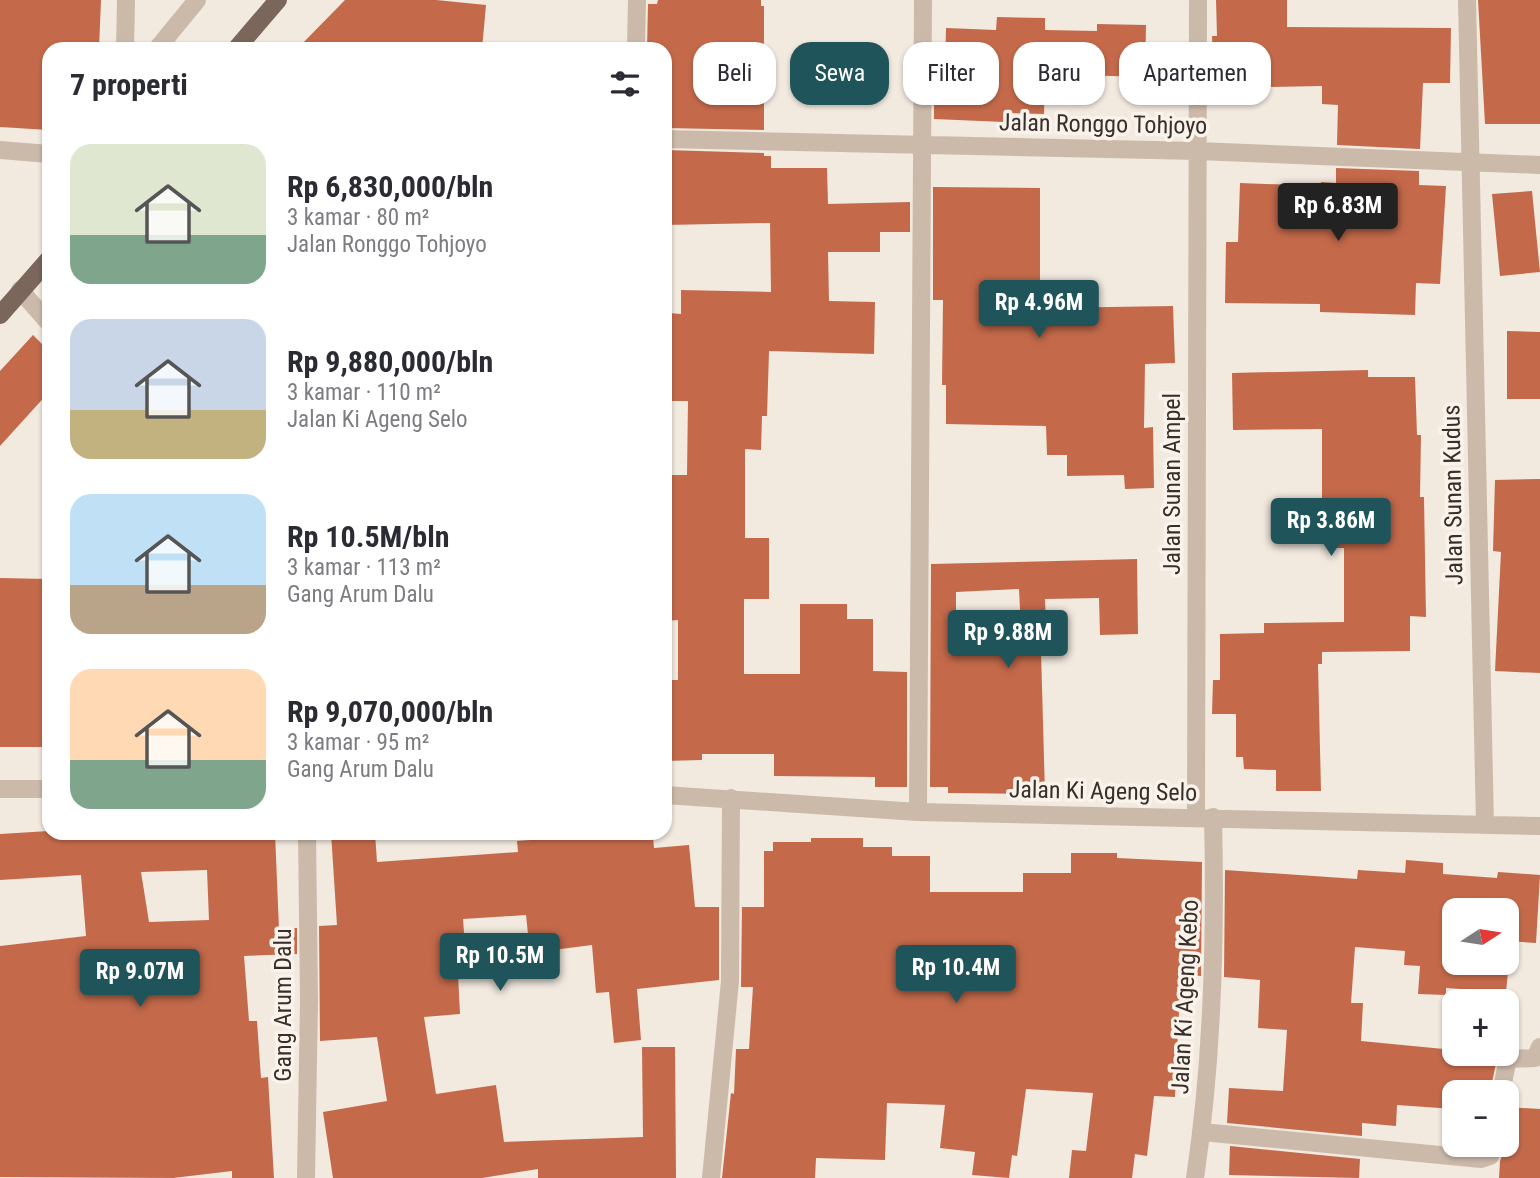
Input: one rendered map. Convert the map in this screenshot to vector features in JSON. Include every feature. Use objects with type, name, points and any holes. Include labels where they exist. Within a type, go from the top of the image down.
[{"type":"main road","points":[[242,42],[278,0]]},
{"type":"main road","points":[[0,315],[42,266]]},
{"type":"street","points":[[125,42],[126,0]]},
{"type":"street","points":[[163,42],[197,0]]},
{"type":"street","points":[[636,42],[637,0]]},
{"type":"street","points":[[918,812],[922,0]]},
{"type":"street","name":"Jalan Sunan Ampel","points":[[1198,0],[1204,817]]},
{"type":"street","name":"Jalan Sunan Kudus","points":[[1467,0],[1485,824]]},
{"type":"street","name":"Jalan Ronggo Tohjoyo","points":[[672,139],[1198,151],[1540,165]]},
{"type":"street","points":[[0,150],[42,153]]},
{"type":"street","points":[[20,290],[42,315]]},
{"type":"street","points":[[0,789],[42,789]]},
{"type":"street","name":"Jalan Ki Ageng Selo","points":[[672,795],[918,812],[1540,826]]},
{"type":"street","points":[[711,1178],[730,981],[730,798]]},
{"type":"street","name":"Jalan Ki Ageng Kebo","points":[[1195,1178],[1202,1132],[1213,956],[1204,817]]},
{"type":"street","name":"Gang Arum Dalu","points":[[306,1178],[309,1000],[307,840]]},
{"type":"street","points":[[1504,1080],[1508,1059],[1535,1058],[1540,1047]]},
{"type":"street","points":[[1202,1132],[1442,1155]]},
{"type":"street","points":[[1460,1157],[1487,1157]]},
{"type":"building","points":[[0,0],[101,0],[99,42],[42,42],[42,130],[0,127]]},
{"type":"building","points":[[345,0],[436,0],[486,5],[483,42],[304,42]]},
{"type":"building","points":[[658,0],[761,0],[761,6],[764,6],[764,42],[693,42],[693,105],[764,105],[764,130],[672,128],[672,42],[647,42],[648,4],[657,4]]},
{"type":"building","points":[[1216,0],[1287,0],[1287,27],[1451,28],[1450,83],[1423,83],[1420,149],[1337,145],[1338,105],[1322,104],[1322,86],[1271,87],[1271,42],[1212,42],[1212,36],[1217,36]]},
{"type":"building","points":[[1478,0],[1540,0],[1540,124],[1485,124]]},
{"type":"building","points":[[997,17],[1045,18],[1045,30],[1097,31],[1097,24],[1146,25],[1146,42],[1119,42],[1119,76],[1105,76],[1105,42],[1013,42],[1013,105],[1044,105],[1044,114],[1005,113],[1004,122],[934,119],[934,105],[999,105],[999,42],[946,42],[946,28],[996,30]]},
{"type":"building","points":[[672,150],[764,153],[764,156],[771,156],[771,168],[827,168],[828,204],[910,202],[910,232],[880,232],[880,252],[828,252],[829,301],[875,302],[874,354],[769,351],[767,416],[762,416],[761,450],[745,449],[745,538],[769,538],[769,599],[744,599],[744,674],[800,674],[800,604],[847,604],[847,619],[873,619],[873,671],[907,672],[907,787],[875,787],[875,777],[774,776],[774,754],[702,754],[702,760],[672,761],[672,680],[678,680],[678,620],[672,620],[672,475],[687,475],[688,401],[672,401],[672,313],[681,314],[681,290],[771,292],[770,223],[672,225]]},
{"type":"building","points":[[1336,168],[1419,171],[1419,185],[1446,186],[1440,284],[1416,283],[1415,315],[1320,312],[1320,304],[1225,303],[1226,242],[1238,242],[1240,183],[1321,186],[1321,182],[1336,183]]},
{"type":"building","points":[[933,187],[1040,188],[1040,304],[1046,304],[1046,308],[1173,306],[1175,363],[1145,364],[1144,428],[1153,427],[1154,488],[1125,489],[1124,475],[1067,476],[1067,455],[1047,455],[1046,426],[946,424],[946,385],[942,385],[943,300],[933,300]]},
{"type":"building","points":[[1532,191],[1540,272],[1500,276],[1492,194]]},
{"type":"building","points":[[1507,331],[1540,332],[1540,399],[1507,399]]},
{"type":"building","points":[[33,335],[42,344],[42,400],[0,446],[0,371]]},
{"type":"building","points":[[1368,370],[1368,377],[1415,377],[1417,435],[1421,435],[1420,497],[1424,497],[1426,617],[1410,616],[1410,651],[1322,652],[1322,664],[1318,664],[1321,791],[1276,791],[1276,770],[1244,769],[1243,757],[1236,757],[1236,714],[1212,714],[1213,680],[1220,680],[1220,634],[1264,633],[1264,623],[1344,622],[1344,548],[1333,548],[1333,520],[1322,520],[1322,429],[1233,430],[1232,373]]},
{"type":"building","points":[[1540,479],[1540,673],[1495,671],[1501,552],[1493,551],[1495,480]]},
{"type":"building","points":[[1137,559],[1138,634],[1100,635],[1099,598],[1045,599],[1047,649],[1022,650],[1019,589],[956,592],[956,651],[1041,651],[1045,794],[948,793],[948,787],[930,787],[931,564]]},
{"type":"building","points":[[0,578],[42,579],[42,747],[0,747]]},
{"type":"building","points":[[42,831],[42,840],[275,840],[279,929],[297,928],[297,954],[244,956],[249,1021],[257,1021],[261,1078],[268,1077],[274,1178],[232,1178],[232,1171],[173,1178],[0,1177],[0,946],[86,936],[81,875],[0,880],[0,834]],"holes":[[[207,870],[209,920],[149,922],[141,872]]]},
{"type":"building","points":[[811,838],[863,838],[863,847],[892,847],[892,856],[930,856],[930,892],[1023,892],[1023,873],[1071,873],[1071,853],[1117,853],[1117,858],[1202,862],[1201,976],[1189,975],[1188,991],[1180,991],[1175,1097],[1154,1096],[1147,1156],[1135,1154],[1132,1178],[1069,1178],[1072,1150],[1086,1151],[1093,1093],[1026,1089],[1017,1156],[1012,1155],[1009,1178],[972,1175],[975,1152],[940,1148],[945,1105],[887,1103],[885,1160],[816,1158],[815,1178],[722,1178],[731,1093],[734,1094],[736,1049],[749,1049],[753,987],[741,987],[742,907],[764,907],[764,851],[773,851],[773,842],[811,842]]},
{"type":"building","points":[[331,840],[375,840],[377,862],[518,852],[517,841],[530,840],[653,840],[654,848],[689,845],[695,907],[719,907],[719,980],[637,989],[641,1040],[614,1043],[609,992],[596,993],[592,945],[530,953],[526,915],[463,919],[467,973],[458,974],[460,1014],[424,1017],[436,1094],[496,1085],[504,1142],[643,1137],[642,1047],[675,1047],[676,1178],[538,1178],[538,1169],[482,1178],[333,1178],[323,1112],[387,1101],[377,1037],[320,1041],[319,926],[337,925]]},
{"type":"building","points":[[1406,860],[1443,863],[1443,874],[1497,878],[1498,872],[1540,875],[1536,943],[1519,942],[1519,898],[1442,898],[1442,975],[1508,975],[1506,989],[1446,988],[1442,989],[1442,995],[1418,994],[1420,966],[1404,965],[1405,951],[1355,947],[1351,1003],[1363,1003],[1361,1041],[1442,1049],[1442,1066],[1495,1066],[1493,1080],[1442,1080],[1442,1108],[1397,1105],[1396,1126],[1362,1123],[1362,1136],[1227,1123],[1229,1088],[1283,1091],[1287,1030],[1258,1028],[1260,980],[1224,977],[1225,870],[1357,879],[1358,870],[1405,873]]},
{"type":"building","points":[[1519,1108],[1540,1109],[1540,1178],[1499,1178],[1502,1157],[1519,1157]]},
{"type":"building","points":[[1230,1146],[1360,1159],[1359,1178],[1229,1175]]}]
